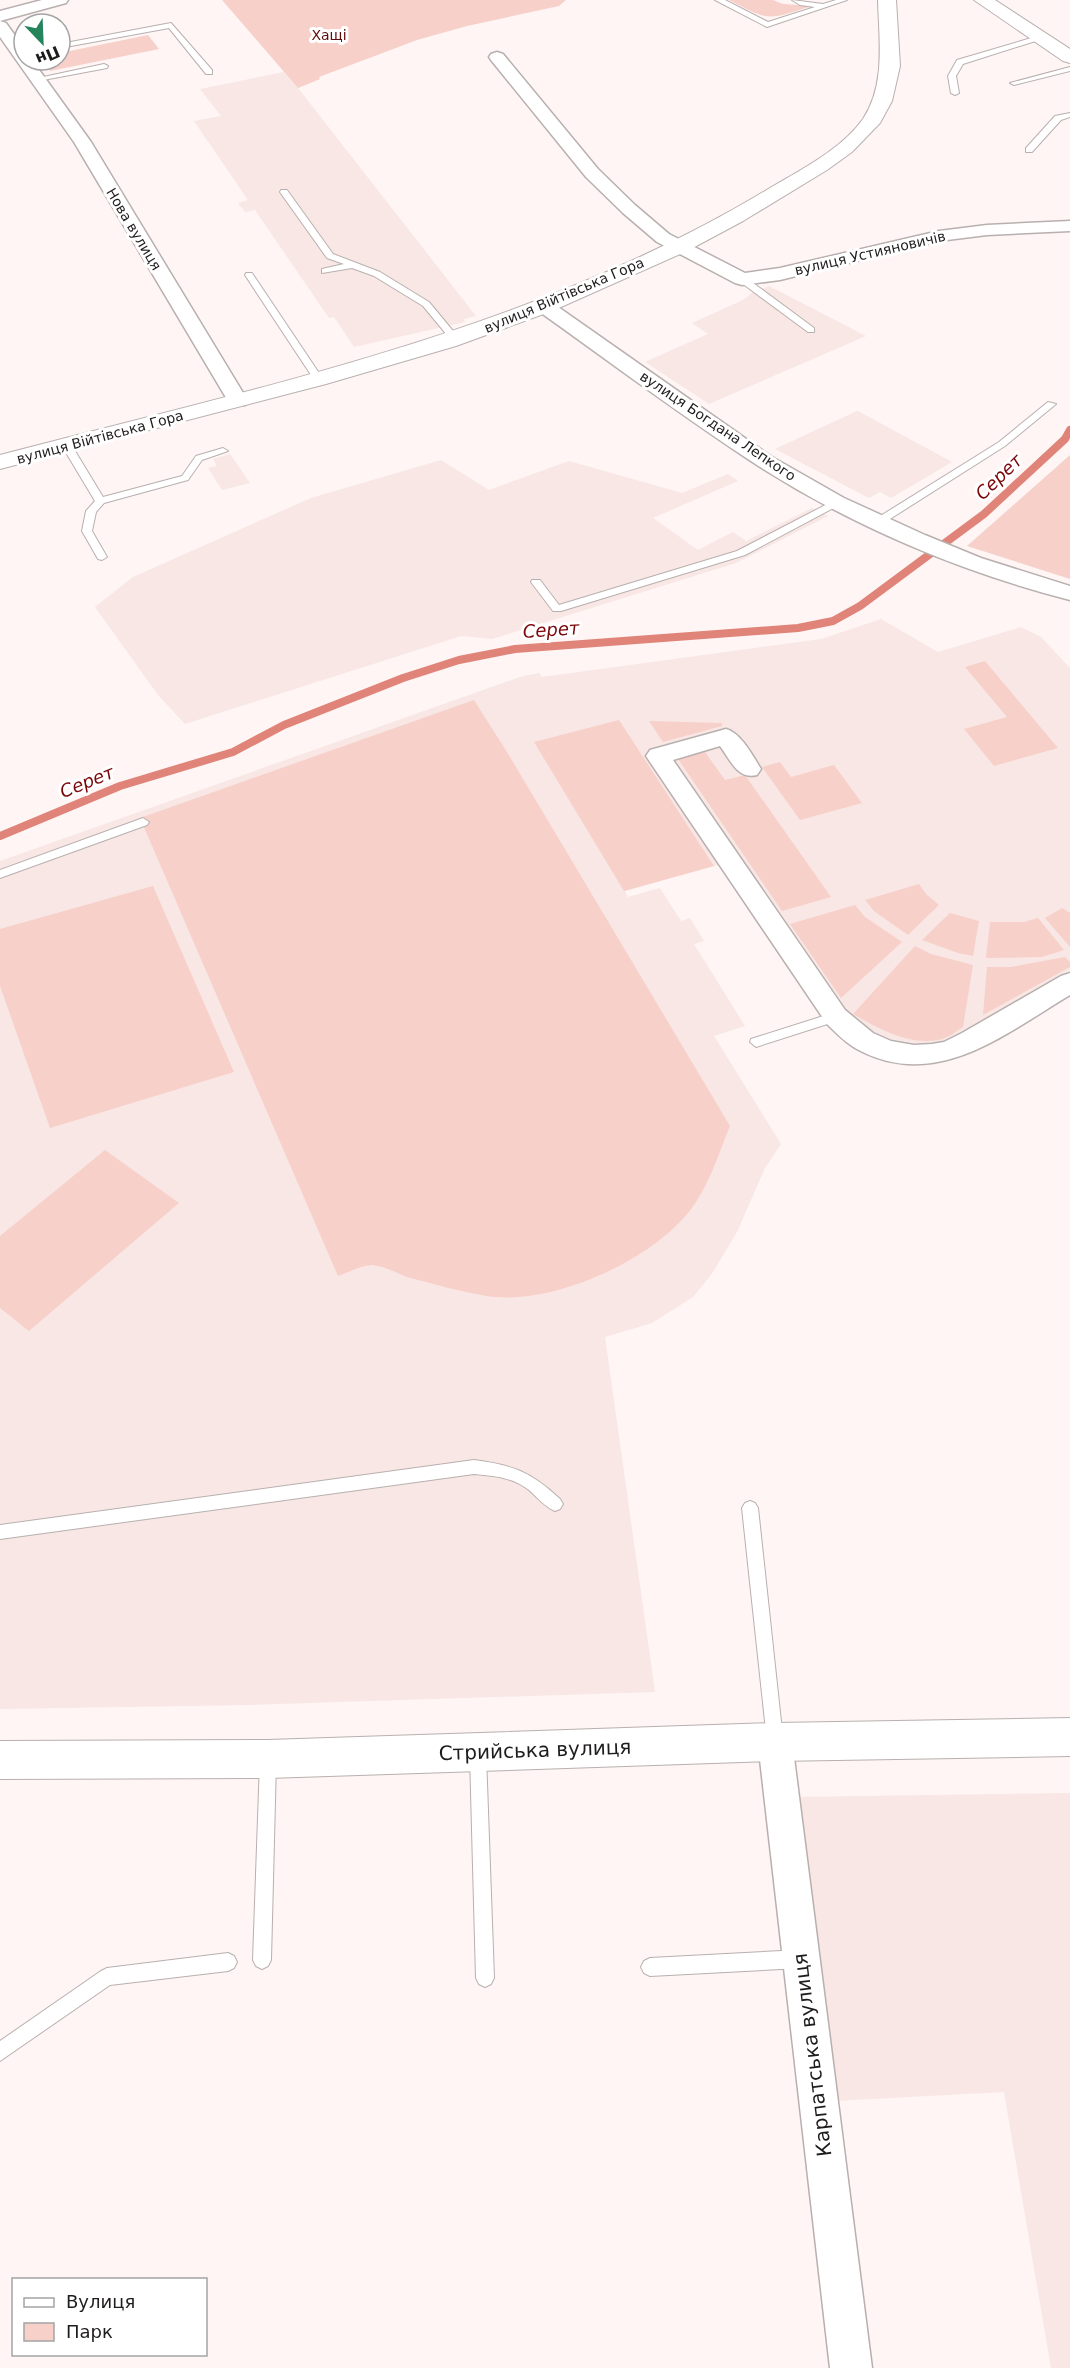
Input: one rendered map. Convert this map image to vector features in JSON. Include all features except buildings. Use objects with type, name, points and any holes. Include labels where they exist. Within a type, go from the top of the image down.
[{"type":"street","points":[[0,16],[60,0]]},
{"type":"street","name":"вулиця Війтівська Гора","points":[[0,462],[238,401],[455,339],[544,306],[679,246],[736,217],[801,178],[845,148],[870,123],[882,101],[890,66],[887,0]]},
{"type":"street","points":[[983,0],[1070,57]]},
{"type":"street","name":"Нова вулиця","points":[[0,26],[12,42]]},
{"type":"street","points":[[497,57],[592,173],[663,238],[742,279]]},
{"type":"street","name":"Нова вулиця","points":[[33,72],[82,142],[238,401]]},
{"type":"street","name":"вулиця Устияновичів","points":[[742,279],[780,274],[939,236],[987,230],[1070,226]]},
{"type":"street","name":"вулиця Богдана Лепкого","points":[[544,306],[765,461],[837,502],[956,556],[1070,593]]},
{"type":"street","points":[[749,769],[726,737],[658,756],[836,1017],[863,1040],[886,1050],[914,1055],[948,1051],[972,1040],[1070,983]]},
{"type":"street","name":"Стрийська вулиця","points":[[0,1760],[268,1759],[775,1742],[1070,1737]]},
{"type":"street","name":"Карпатська вулиця","points":[[775,1742],[851,2368]]},
{"type":"lane","points":[[719,0],[767,24],[843,0]]},
{"type":"lane","points":[[796,0],[802,3],[827,5]]},
{"type":"lane","points":[[72,44],[171,25],[208,72]]},
{"type":"lane","points":[[955,93],[951,77],[952,70],[960,62],[1041,38]]},
{"type":"lane","points":[[38,79],[104,66]]},
{"type":"lane","points":[[1014,83],[1070,69]]},
{"type":"lane","points":[[1029,150],[1058,118],[1070,115]]},
{"type":"lane","points":[[284,192],[330,256],[376,274],[426,304],[455,339]]},
{"type":"lane","points":[[325,271],[352,265]]},
{"type":"lane","points":[[249,275],[318,379]]},
{"type":"lane","points":[[742,279],[812,330]]},
{"type":"lane","points":[[878,522],[1002,444],[1051,404]]},
{"type":"lane","points":[[67,446],[100,501]]},
{"type":"lane","points":[[102,557],[87,531],[91,511],[100,501],[185,478],[199,458],[223,451]]},
{"type":"lane","points":[[536,582],[557,609],[741,553],[837,502]]},
{"type":"lane","points":[[0,874],[143,822]]},
{"type":"lane","points":[[756,1042],[836,1017]]},
{"type":"lane","points":[[0,1532],[474,1467],[511,1471],[532,1482],[555,1504]]},
{"type":"lane","points":[[750,1508],[775,1742]]},
{"type":"lane","points":[[478,1752],[485,1978]]},
{"type":"lane","points":[[262,1960],[268,1759]]},
{"type":"lane","points":[[650,1966],[801,1959]]},
{"type":"lane","points":[[0,2052],[107,1977],[228,1962]]},
{"type":"shaded area","points":[[284,72],[476,316],[464,319],[465,322],[354,347],[334,317],[329,318],[255,210],[245,212],[238,203],[248,200],[194,121],[221,116],[200,89]]},
{"type":"shaded area","points":[[769,286],[866,336],[709,404],[645,362],[708,334],[692,323]]},
{"type":"shaded area","points":[[858,411],[952,462],[891,498],[880,492],[869,498],[775,449]]},
{"type":"shaded area","points":[[230,454],[250,483],[222,490],[208,468],[217,466],[213,459]]},
{"type":"shaded area","points":[[441,460],[489,490],[569,461],[682,493],[728,474],[738,481],[653,518],[698,550],[733,532],[746,541],[812,508],[828,516],[736,563],[492,639],[461,636],[185,724],[158,695],[95,607],[133,577],[311,498]]},
{"type":"shaded area","points":[[881,619],[938,652],[1021,627],[1041,637],[1070,668],[1070,970],[941,1044],[920,1044],[891,1039],[870,1030],[849,1016],[739,859],[625,891],[628,897],[660,888],[681,921],[690,918],[704,941],[694,944],[745,1026],[714,1036],[781,1144],[765,1168],[737,1232],[711,1275],[693,1297],[652,1323],[605,1337],[655,1692],[247,1705],[0,1709],[0,861],[520,677],[539,673],[542,677],[821,639]]},
{"type":"shaded area","points":[[1070,1793],[1070,2368],[1051,2368],[1004,2092],[834,2101],[795,1797]]},
{"type":"green space","name":"Хащі","points":[[222,0],[566,0],[559,6],[467,26],[417,40],[319,77],[320,79],[298,88]]},
{"type":"green space","points":[[729,0],[773,0],[783,4],[812,6],[786,14],[769,16],[753,12]]},
{"type":"green space","points":[[148,35],[159,49],[72,67],[72,51]]},
{"type":"green space","points":[[1070,455],[1070,579],[967,546]]},
{"type":"green space","points":[[985,661],[1058,748],[994,766],[964,729],[1007,717],[965,667]]},
{"type":"green space","points":[[474,700],[730,1126],[712,1171],[695,1204],[671,1231],[649,1248],[596,1277],[540,1294],[512,1297],[487,1296],[457,1290],[372,1265],[338,1276],[140,818]]},
{"type":"green space","points":[[619,720],[714,866],[624,891],[534,742]]},
{"type":"green space","points":[[649,721],[722,723],[722,726],[663,742]]},
{"type":"green space","points":[[705,752],[725,780],[745,775],[831,897],[782,911],[678,759]]},
{"type":"green space","points":[[780,762],[791,777],[834,765],[862,803],[800,820],[762,767]]},
{"type":"green space","points":[[919,884],[926,894],[939,905],[908,935],[874,911],[865,900]]},
{"type":"green space","points":[[153,886],[234,1072],[50,1128],[0,986],[0,929]]},
{"type":"green space","points":[[855,905],[865,917],[902,942],[841,998],[790,924]]},
{"type":"green space","points":[[1062,908],[1070,913],[1070,947],[1045,918]]},
{"type":"green space","points":[[950,913],[979,921],[973,956],[922,940]]},
{"type":"green space","points":[[1038,918],[1064,950],[1042,957],[986,958],[990,922],[1024,922]]},
{"type":"green space","points":[[915,946],[931,954],[973,965],[963,1027],[942,1039],[919,1041],[907,1039],[884,1031],[853,1014]]},
{"type":"green space","points":[[1065,957],[1070,962],[1070,967],[983,1015],[987,967],[1011,967]]},
{"type":"green space","points":[[105,1150],[179,1203],[29,1331],[0,1308],[0,1236]]},
{"type":"waterway","name":"Серет","points":[[0,836],[120,786],[233,752],[284,725],[403,678],[459,660],[515,649],[798,628],[833,621],[860,606],[984,514],[1065,439],[1070,430]]}]
